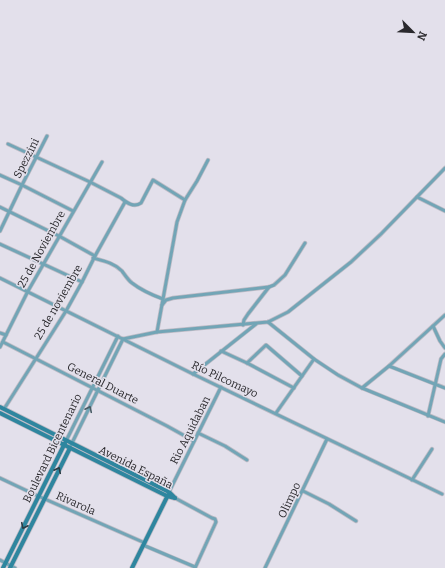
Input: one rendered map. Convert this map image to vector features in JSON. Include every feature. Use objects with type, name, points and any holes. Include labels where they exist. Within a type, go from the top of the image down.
[{"type":"street","name":"Spezzini","points":[[0,231],[47,136]]},
{"type":"street","points":[[8,144],[90,182],[132,205],[139,204],[153,180],[185,200]]},
{"type":"street","points":[[157,332],[177,222],[185,200],[208,160]]},
{"type":"street","name":"25 de Noviembre","points":[[0,348],[28,291],[102,162]]},
{"type":"street","points":[[124,339],[157,332],[256,324],[268,322],[288,312],[351,262],[381,234],[445,168]]},
{"type":"street","points":[[0,175],[73,211]]},
{"type":"street","points":[[417,197],[445,211]]},
{"type":"street","name":"25 de noviembre","points":[[1,412],[66,310],[94,257],[126,202]]},
{"type":"street","points":[[0,207],[59,236],[94,257],[107,261],[117,267],[130,282],[163,299]]},
{"type":"street","points":[[162,305],[166,300],[173,298],[269,287],[274,285],[284,275],[305,242]]},
{"type":"street","points":[[0,244],[82,282]]},
{"type":"street","name":"Río Pilcomayo","points":[[0,278],[193,374],[442,494]]},
{"type":"street","points":[[243,325],[248,314],[269,287]]},
{"type":"street","points":[[362,388],[389,366],[445,315]]},
{"type":"street","points":[[268,322],[314,359],[338,375],[362,388],[445,422]]},
{"type":"street","points":[[193,374],[256,324]]},
{"type":"street","points":[[433,326],[445,348]]},
{"type":"street","points":[[0,333],[6,336]]},
{"type":"street","name":"Boulevard Bicentenario","points":[[3,568],[118,336]]},
{"type":"street","name":"Boulevard Bicentenario","points":[[12,567],[44,499],[124,339]]},
{"type":"street","name":"General Duarte","points":[[3,342],[194,441]]},
{"type":"street","points":[[247,363],[266,346],[302,376]]},
{"type":"street","points":[[221,351],[294,388]]},
{"type":"street","points":[[428,416],[441,359],[445,354]]},
{"type":"street","points":[[276,413],[314,359]]},
{"type":"street","points":[[389,366],[445,388]]},
{"type":"street","name":"Rio Aquidaban","points":[[132,568],[221,387]]},
{"type":"street","name":"Avenida España","points":[[1,412],[175,498]]},
{"type":"street","points":[[198,433],[225,446],[247,460]]},
{"type":"street","name":"Olimpo","points":[[265,568],[327,439]]},
{"type":"street","points":[[412,480],[432,449]]},
{"type":"street","name":"Rivarola","points":[[0,478],[195,568]]},
{"type":"street","points":[[303,491],[329,504],[356,521]]},
{"type":"street","points":[[175,498],[215,519],[216,522],[195,568]]},
{"type":"street","points":[[0,560],[12,567]]}]
